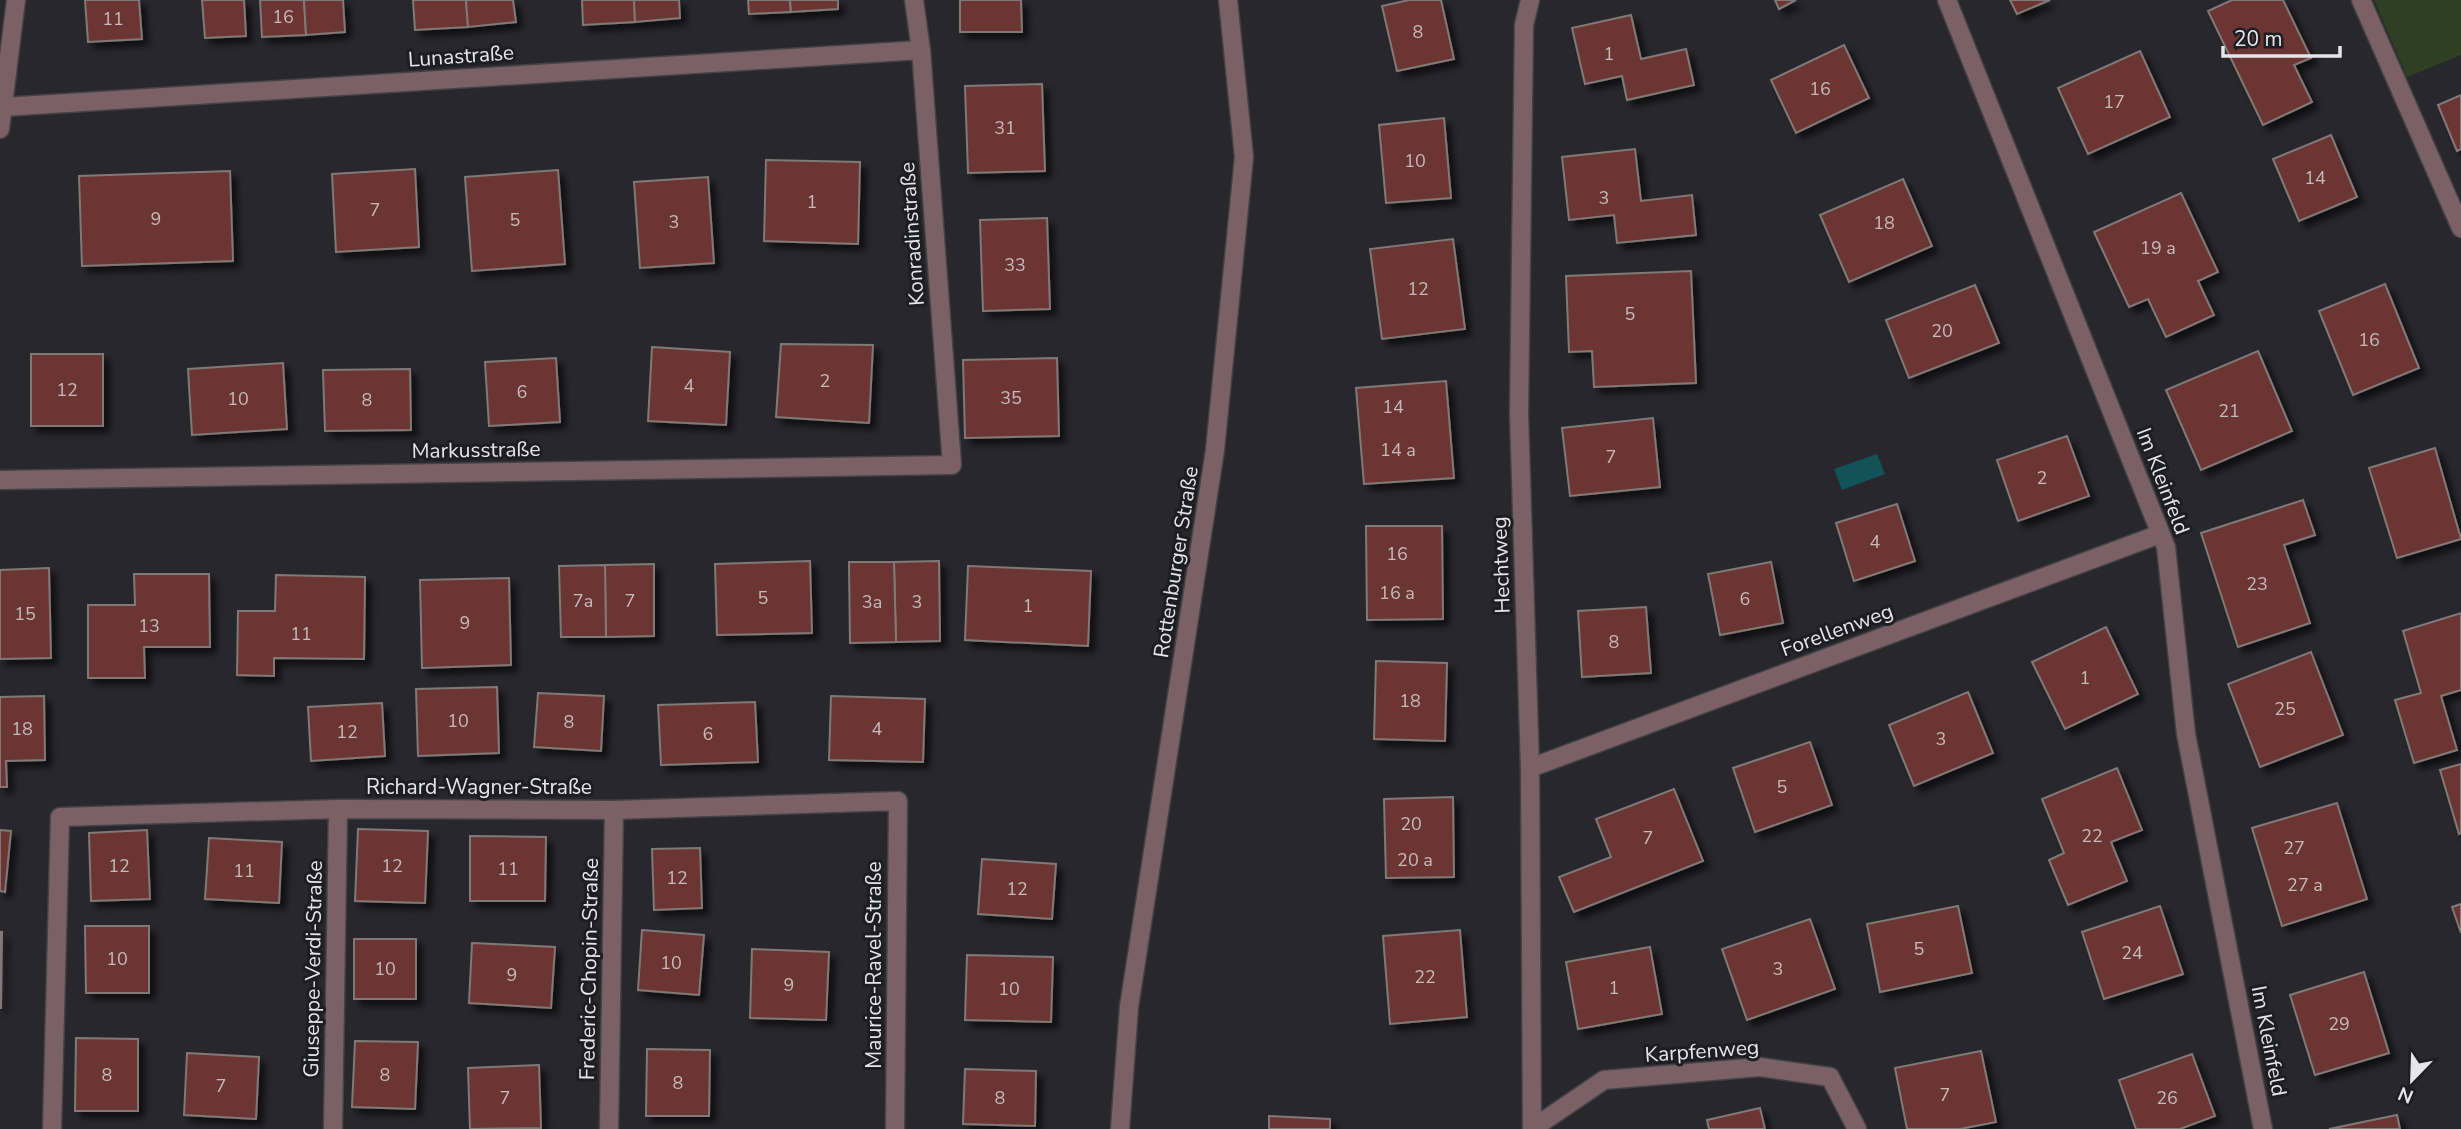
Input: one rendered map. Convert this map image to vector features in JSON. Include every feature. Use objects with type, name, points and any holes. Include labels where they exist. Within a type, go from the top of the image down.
[{"type":"street","points":[[0,129],[16,0]]},
{"type":"street","name":"Konradinstraße","points":[[914,0],[922,50],[952,465]]},
{"type":"street","name":"Rottenburger Straße","points":[[1120,1129],[1129,1007],[1216,450],[1244,157],[1228,0]]},
{"type":"street","name":"Hechtweg","points":[[1530,0],[1524,25],[1519,414],[1530,768],[1532,1129]]},
{"type":"street","name":"Im Kleinfeld","points":[[1947,0],[2166,547],[2186,734],[2263,1129]]},
{"type":"street","points":[[2361,0],[2461,228]]},
{"type":"street","name":"Lunastraße","points":[[3,107],[922,50]]},
{"type":"street","name":"Markusstraße","points":[[0,480],[952,465]]},
{"type":"street","name":"Forellenweg","points":[[1530,768],[2160,534]]},
{"type":"street","name":"Richard-Wagner-Straße","points":[[52,1129],[60,817],[338,809],[614,810],[898,801]]},
{"type":"street","name":"Maurice-Ravel-Straße","points":[[895,1129],[898,801]]},
{"type":"street","name":"Giuseppe-Verdi-Straße","points":[[333,1129],[338,809]]},
{"type":"street","name":"Frederic-Chopin-Straße","points":[[609,1129],[614,810]]},
{"type":"street","name":"Karpfenweg","points":[[1532,1129],[1604,1080],[1760,1067],[1830,1077],[1857,1129]]},
{"type":"green space","points":[[2374,0],[2461,0],[2461,55],[2407,77]]},
{"type":"water","points":[[1877,454],[1885,474],[1842,490],[1834,469]]},
{"type":"building","points":[[85,0],[139,0],[142,39],[88,42]]},
{"type":"building","points":[[202,0],[244,0],[246,36],[205,38]]},
{"type":"building","points":[[260,0],[304,0],[306,35],[262,37]]},
{"type":"building","points":[[304,0],[343,0],[345,32],[306,35]]},
{"type":"building","points":[[413,0],[466,0],[468,27],[415,30]]},
{"type":"building","points":[[466,0],[513,0],[516,22],[468,27]]},
{"type":"building","points":[[582,0],[634,0],[635,22],[583,25]]},
{"type":"building","points":[[634,0],[679,0],[680,18],[635,22]]},
{"type":"building","points":[[748,0],[790,0],[791,12],[749,14]]},
{"type":"building","points":[[790,0],[838,0],[838,9],[791,12]]},
{"type":"building","points":[[960,0],[1021,0],[1022,32],[960,32]]},
{"type":"building","points":[[1409,0],[1441,0],[1454,59],[1397,71],[1382,6]]},
{"type":"building","points":[[1775,0],[1796,0],[1779,9]]},
{"type":"building","points":[[2010,0],[2050,0],[2017,14]]},
{"type":"building","points":[[2232,0],[2283,0],[2311,58],[2294,65],[2312,102],[2263,125],[2208,11]]},
{"type":"building","points":[[1631,15],[1641,59],[1686,49],[1694,85],[1627,100],[1622,76],[1585,84],[1572,28]]},
{"type":"building","points":[[1844,45],[1869,98],[1796,133],[1771,80]]},
{"type":"building","points":[[2140,51],[2170,117],[2088,154],[2058,88]]},
{"type":"building","points":[[1042,84],[1045,171],[968,173],[965,86]]},
{"type":"building","points":[[2461,95],[2461,149],[2457,151],[2438,105]]},
{"type":"building","points":[[1444,118],[1451,198],[1386,203],[1379,125]]},
{"type":"building","points":[[2331,135],[2357,197],[2299,221],[2273,159]]},
{"type":"building","points":[[1635,149],[1641,201],[1692,195],[1696,235],[1617,243],[1614,215],[1569,220],[1562,157]]},
{"type":"building","points":[[766,160],[860,162],[858,244],[764,241]]},
{"type":"building","points":[[415,169],[419,247],[336,252],[332,174]]},
{"type":"building","points":[[558,170],[565,264],[472,271],[465,177]]},
{"type":"building","points":[[230,171],[233,261],[82,266],[79,176]]},
{"type":"building","points":[[708,177],[714,263],[640,268],[634,182]]},
{"type":"building","points":[[1903,179],[1932,246],[1849,282],[1820,215]]},
{"type":"building","points":[[2181,193],[2218,272],[2198,281],[2214,315],[2166,337],[2148,299],[2129,307],[2094,232]]},
{"type":"building","points":[[1047,218],[1050,309],[983,311],[980,220]]},
{"type":"building","points":[[1453,239],[1465,329],[1382,339],[1370,249]]},
{"type":"building","points":[[1691,271],[1696,383],[1594,387],[1592,351],[1569,352],[1566,276]]},
{"type":"building","points":[[2385,284],[2419,368],[2353,395],[2319,311]]},
{"type":"building","points":[[1975,285],[1999,343],[1909,378],[1886,320]]},
{"type":"building","points":[[781,344],[873,345],[869,423],[776,417]]},
{"type":"building","points":[[652,347],[730,352],[726,425],[648,421]]},
{"type":"building","points":[[2258,351],[2292,431],[2201,470],[2166,390]]},
{"type":"building","points":[[31,354],[103,354],[103,426],[31,426]]},
{"type":"building","points":[[556,358],[560,422],[489,426],[485,362]]},
{"type":"building","points":[[1057,358],[1059,436],[965,438],[963,360]]},
{"type":"building","points":[[283,363],[287,429],[192,435],[188,369]]},
{"type":"building","points":[[410,369],[411,430],[325,431],[323,370]]},
{"type":"building","points":[[1446,381],[1454,478],[1364,484],[1356,388]]},
{"type":"building","points":[[1653,418],[1660,487],[1570,496],[1562,428]]},
{"type":"building","points":[[2067,436],[2089,496],[2018,521],[1997,460]]},
{"type":"building","points":[[2435,448],[2461,539],[2397,558],[2369,468]]},
{"type":"building","points":[[2303,500],[2315,535],[2284,545],[2310,623],[2238,647],[2201,533]]},
{"type":"building","points":[[1897,504],[1915,561],[1854,581],[1836,523]]},
{"type":"building","points":[[1366,526],[1442,526],[1443,619],[1367,620]]},
{"type":"building","points":[[810,561],[812,633],[717,635],[715,564]]},
{"type":"building","points":[[939,561],[940,641],[896,642],[894,562]]},
{"type":"building","points":[[849,562],[894,562],[896,642],[850,643]]},
{"type":"building","points":[[1771,562],[1783,623],[1720,635],[1708,574]]},
{"type":"building","points":[[654,564],[654,636],[606,637],[605,565]]},
{"type":"building","points":[[605,565],[606,637],[561,637],[559,566]]},
{"type":"building","points":[[968,566],[1091,571],[1088,646],[965,640]]},
{"type":"building","points":[[49,568],[51,658],[0,659],[0,570]]},
{"type":"building","points":[[134,574],[209,574],[210,647],[144,647],[145,678],[88,678],[88,605],[135,605]]},
{"type":"building","points":[[276,575],[365,577],[364,659],[274,658],[274,676],[237,675],[238,611],[275,611]]},
{"type":"building","points":[[509,578],[511,665],[422,668],[420,580]]},
{"type":"building","points":[[1646,607],[1651,673],[1582,677],[1578,611]]},
{"type":"building","points":[[2461,613],[2461,690],[2441,696],[2457,750],[2414,763],[2395,700],[2421,693],[2403,631]]},
{"type":"building","points":[[2106,627],[2138,694],[2065,729],[2032,662]]},
{"type":"building","points":[[2311,652],[2343,735],[2260,767],[2228,684]]},
{"type":"building","points":[[1376,661],[1447,663],[1445,741],[1374,739]]},
{"type":"building","points":[[497,687],[499,753],[418,756],[416,689]]},
{"type":"building","points":[[1968,692],[1993,753],[1914,786],[1889,725]]},
{"type":"building","points":[[538,693],[604,696],[601,751],[534,747]]},
{"type":"building","points":[[44,696],[45,760],[6,761],[7,787],[0,787],[0,697]]},
{"type":"building","points":[[831,696],[925,699],[923,762],[829,760]]},
{"type":"building","points":[[755,702],[758,762],[661,765],[658,705]]},
{"type":"building","points":[[382,703],[385,756],[311,761],[308,707]]},
{"type":"building","points":[[1810,742],[1832,805],[1755,832],[1733,768]]},
{"type":"building","points":[[2461,764],[2461,833],[2459,834],[2440,770]]},
{"type":"building","points":[[2117,768],[2142,830],[2111,842],[2127,881],[2068,905],[2049,860],[2064,853],[2042,799]]},
{"type":"building","points":[[1674,789],[1703,861],[1574,912],[1559,877],[1611,857],[1596,819]]},
{"type":"building","points":[[1453,797],[1454,877],[1386,878],[1384,799]]},
{"type":"building","points":[[2337,803],[2367,899],[2282,926],[2252,828]]},
{"type":"building","points":[[358,829],[428,831],[425,903],[355,901]]},
{"type":"building","points":[[0,830],[11,831],[5,892],[0,891]]},
{"type":"building","points":[[147,830],[150,899],[91,901],[89,833]]},
{"type":"building","points":[[470,836],[546,837],[545,901],[470,901]]},
{"type":"building","points":[[209,838],[282,842],[279,903],[205,899]]},
{"type":"building","points":[[700,848],[702,908],[654,910],[652,849]]},
{"type":"building","points":[[982,859],[1056,864],[1052,919],[978,914]]},
{"type":"building","points":[[2461,904],[2461,933],[2452,907]]},
{"type":"building","points":[[1958,906],[1972,973],[1880,992],[1867,924]]},
{"type":"building","points":[[2160,906],[2183,974],[2104,999],[2082,932]]},
{"type":"building","points":[[1810,919],[1835,989],[1747,1020],[1722,949]]},
{"type":"building","points":[[85,926],[149,926],[149,993],[86,993]]},
{"type":"building","points":[[642,930],[704,935],[699,995],[638,990]]},
{"type":"building","points":[[1460,930],[1467,1017],[1390,1024],[1383,936]]},
{"type":"building","points":[[2,932],[1,1008],[0,1008]]},
{"type":"building","points":[[354,939],[416,939],[416,999],[354,999]]},
{"type":"building","points":[[472,943],[555,947],[551,1008],[469,1003]]},
{"type":"building","points":[[1650,947],[1662,1014],[1578,1029],[1566,962]]},
{"type":"building","points":[[752,949],[829,952],[826,1020],[750,1018]]},
{"type":"building","points":[[967,955],[1053,957],[1051,1022],[965,1020]]},
{"type":"building","points":[[2364,972],[2389,1053],[2315,1075],[2290,995]]},
{"type":"building","points":[[76,1038],[138,1039],[138,1111],[75,1111]]},
{"type":"building","points":[[355,1041],[418,1042],[415,1109],[352,1107]]},
{"type":"building","points":[[647,1049],[710,1050],[709,1116],[646,1116]]},
{"type":"building","points":[[1981,1051],[1996,1122],[1960,1129],[1907,1129],[1895,1068]]},
{"type":"building","points":[[187,1053],[259,1057],[256,1119],[184,1115]]},
{"type":"building","points":[[2192,1054],[2215,1116],[2180,1129],[2136,1129],[2119,1080]]},
{"type":"building","points":[[539,1065],[541,1128],[470,1129],[468,1068]]},
{"type":"building","points":[[965,1069],[1036,1071],[1035,1126],[963,1124]]},
{"type":"building","points":[[1760,1108],[1765,1129],[1709,1129],[1707,1120]]},
{"type":"building","points":[[2397,1115],[2400,1129],[2329,1129]]},
{"type":"building","points":[[1269,1116],[1330,1119],[1330,1129],[1269,1129]]}]
